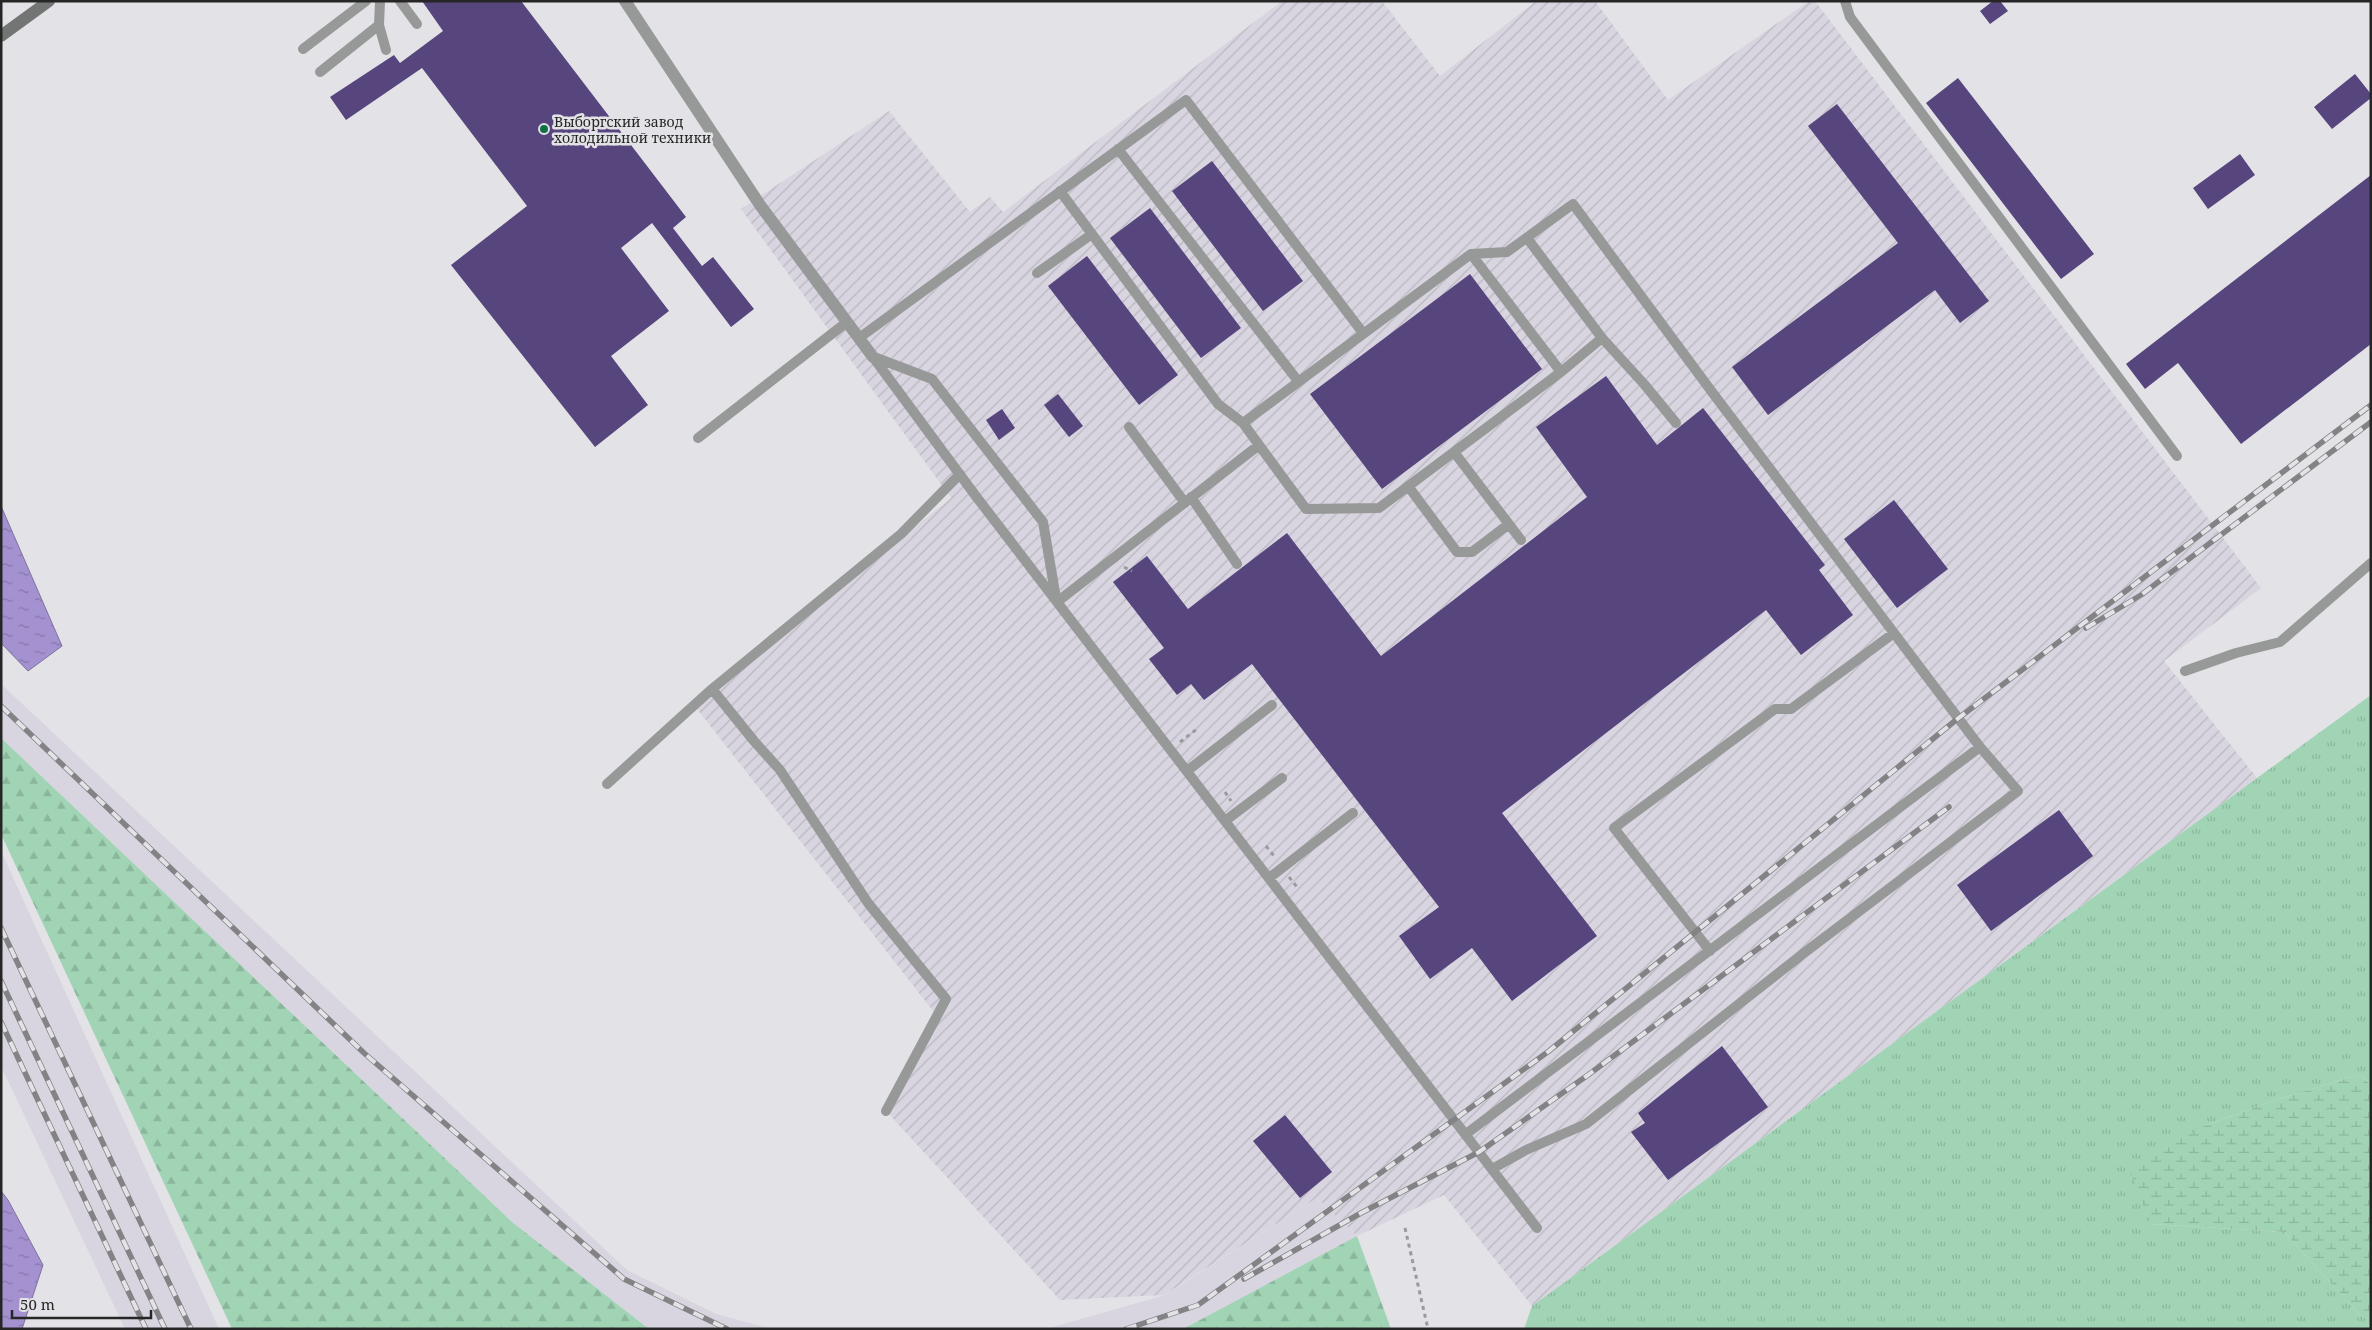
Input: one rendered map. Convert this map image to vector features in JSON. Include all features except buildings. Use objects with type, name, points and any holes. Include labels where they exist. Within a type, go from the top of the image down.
[{"type":"street","points":[[1,36],[49,1]]},
{"type":"street","points":[[626,1],[760,205],[873,357]]},
{"type":"lane","points":[[303,49],[366,1]]},
{"type":"lane","points":[[380,1],[379,26],[386,50]]},
{"type":"lane","points":[[400,1],[417,24]]},
{"type":"lane","points":[[1845,1],[1850,18],[2177,456]]},
{"type":"lane","points":[[320,72],[379,26]]},
{"type":"lane","points":[[859,338],[1186,100],[1363,333]]},
{"type":"lane","points":[[1118,149],[1298,381]]},
{"type":"lane","points":[[1060,191],[1218,404],[1243,423],[1306,508],[1378,508],[1561,372],[1602,338]]},
{"type":"lane","points":[[1243,423],[1471,254],[1507,252],[1573,204],[1980,747],[2018,791],[1804,953],[1586,1124],[1526,1150],[1492,1169]]},
{"type":"lane","points":[[1037,274],[1092,234]]},
{"type":"lane","points":[[1527,238],[1602,338],[1676,423]]},
{"type":"lane","points":[[1471,254],[1561,372]]},
{"type":"lane","points":[[698,438],[847,322]]},
{"type":"lane","points":[[873,357],[1057,602],[1537,1228]]},
{"type":"lane","points":[[873,357],[932,379],[1043,522],[1057,602]]},
{"type":"lane","points":[[1129,427],[1237,564]]},
{"type":"lane","points":[[1057,602],[1259,445]]},
{"type":"lane","points":[[1454,452],[1521,540]]},
{"type":"lane","points":[[606,784],[712,689],[901,534],[960,474]]},
{"type":"lane","points":[[1408,486],[1457,552],[1472,552],[1509,524]]},
{"type":"lane","points":[[2185,672],[2236,653],[2280,642],[2371,563]]},
{"type":"lane","points":[[1710,951],[1614,828],[1775,709],[1791,709],[1894,633]]},
{"type":"lane","points":[[712,689],[780,770],[868,903],[946,999],[886,1111]]},
{"type":"lane","points":[[1187,771],[1272,705]]},
{"type":"lane","points":[[1466,1134],[1980,747]]},
{"type":"lane","points":[[1225,822],[1282,778]]},
{"type":"lane","points":[[1269,878],[1353,813]]},
{"type":"path","points":[[1405,1228],[1428,1329]]},
{"type":"shaded area","points":[[1282,1],[1382,1],[1440,76],[1536,1],[1595,1],[1668,100],[1809,1],[1815,1],[2261,588],[2164,661],[2257,778],[1532,1306],[1444,1195],[1357,1236],[1317,1198],[1164,1295],[1060,1300],[886,1111],[937,1016],[694,705],[951,498],[741,209],[889,111],[970,212],[990,197],[1003,212]]},
{"type":"shaded area","points":[[1,684],[627,1270],[716,1314],[773,1329],[649,1329],[512,1222],[1,738]]},
{"type":"shaded area","points":[[1,851],[219,1329],[125,1329],[1,1066]]},
{"type":"shaded area","points":[[1317,1198],[1357,1236],[1183,1329],[1046,1329],[1165,1295]]},
{"type":"green space","points":[[2371,695],[2371,1085],[2360,1074],[2267,1103],[2201,1127],[2151,1224],[2284,1232],[2361,1316],[2371,1319],[2371,1329],[1524,1329],[1532,1306]]},
{"type":"green space","points":[[1,738],[512,1222],[649,1329],[232,1329],[1,834]]},
{"type":"green space","points":[[2360,1074],[2371,1085],[2371,1319],[2361,1316],[2284,1232],[2151,1224],[2128,1167],[2201,1127],[2267,1103]]},
{"type":"green space","points":[[1357,1236],[1391,1329],[1183,1329]]},
{"type":"water","points":[[1,506],[62,646],[28,671],[1,643]]},
{"type":"water","points":[[1,1191],[8,1200],[43,1265],[22,1329],[1,1329]]},
{"type":"railway","points":[[1126,1329],[1198,1305],[1549,1051],[1956,720],[2371,405]]},
{"type":"railway","points":[[2086,628],[2141,595],[2371,422]]},
{"type":"railway","points":[[1,706],[364,1053],[624,1279],[727,1329]]},
{"type":"railway","points":[[1244,1279],[1361,1213],[1479,1152],[1588,1075],[1949,807]]},
{"type":"railway","points":[[1,928],[191,1329]]},
{"type":"railway","points":[[1,981],[165,1329]]},
{"type":"railway","points":[[1,1022],[146,1329]]},
{"type":"place","name":"Выборгский завод холодильной техники","points":[[544,129]]}]
